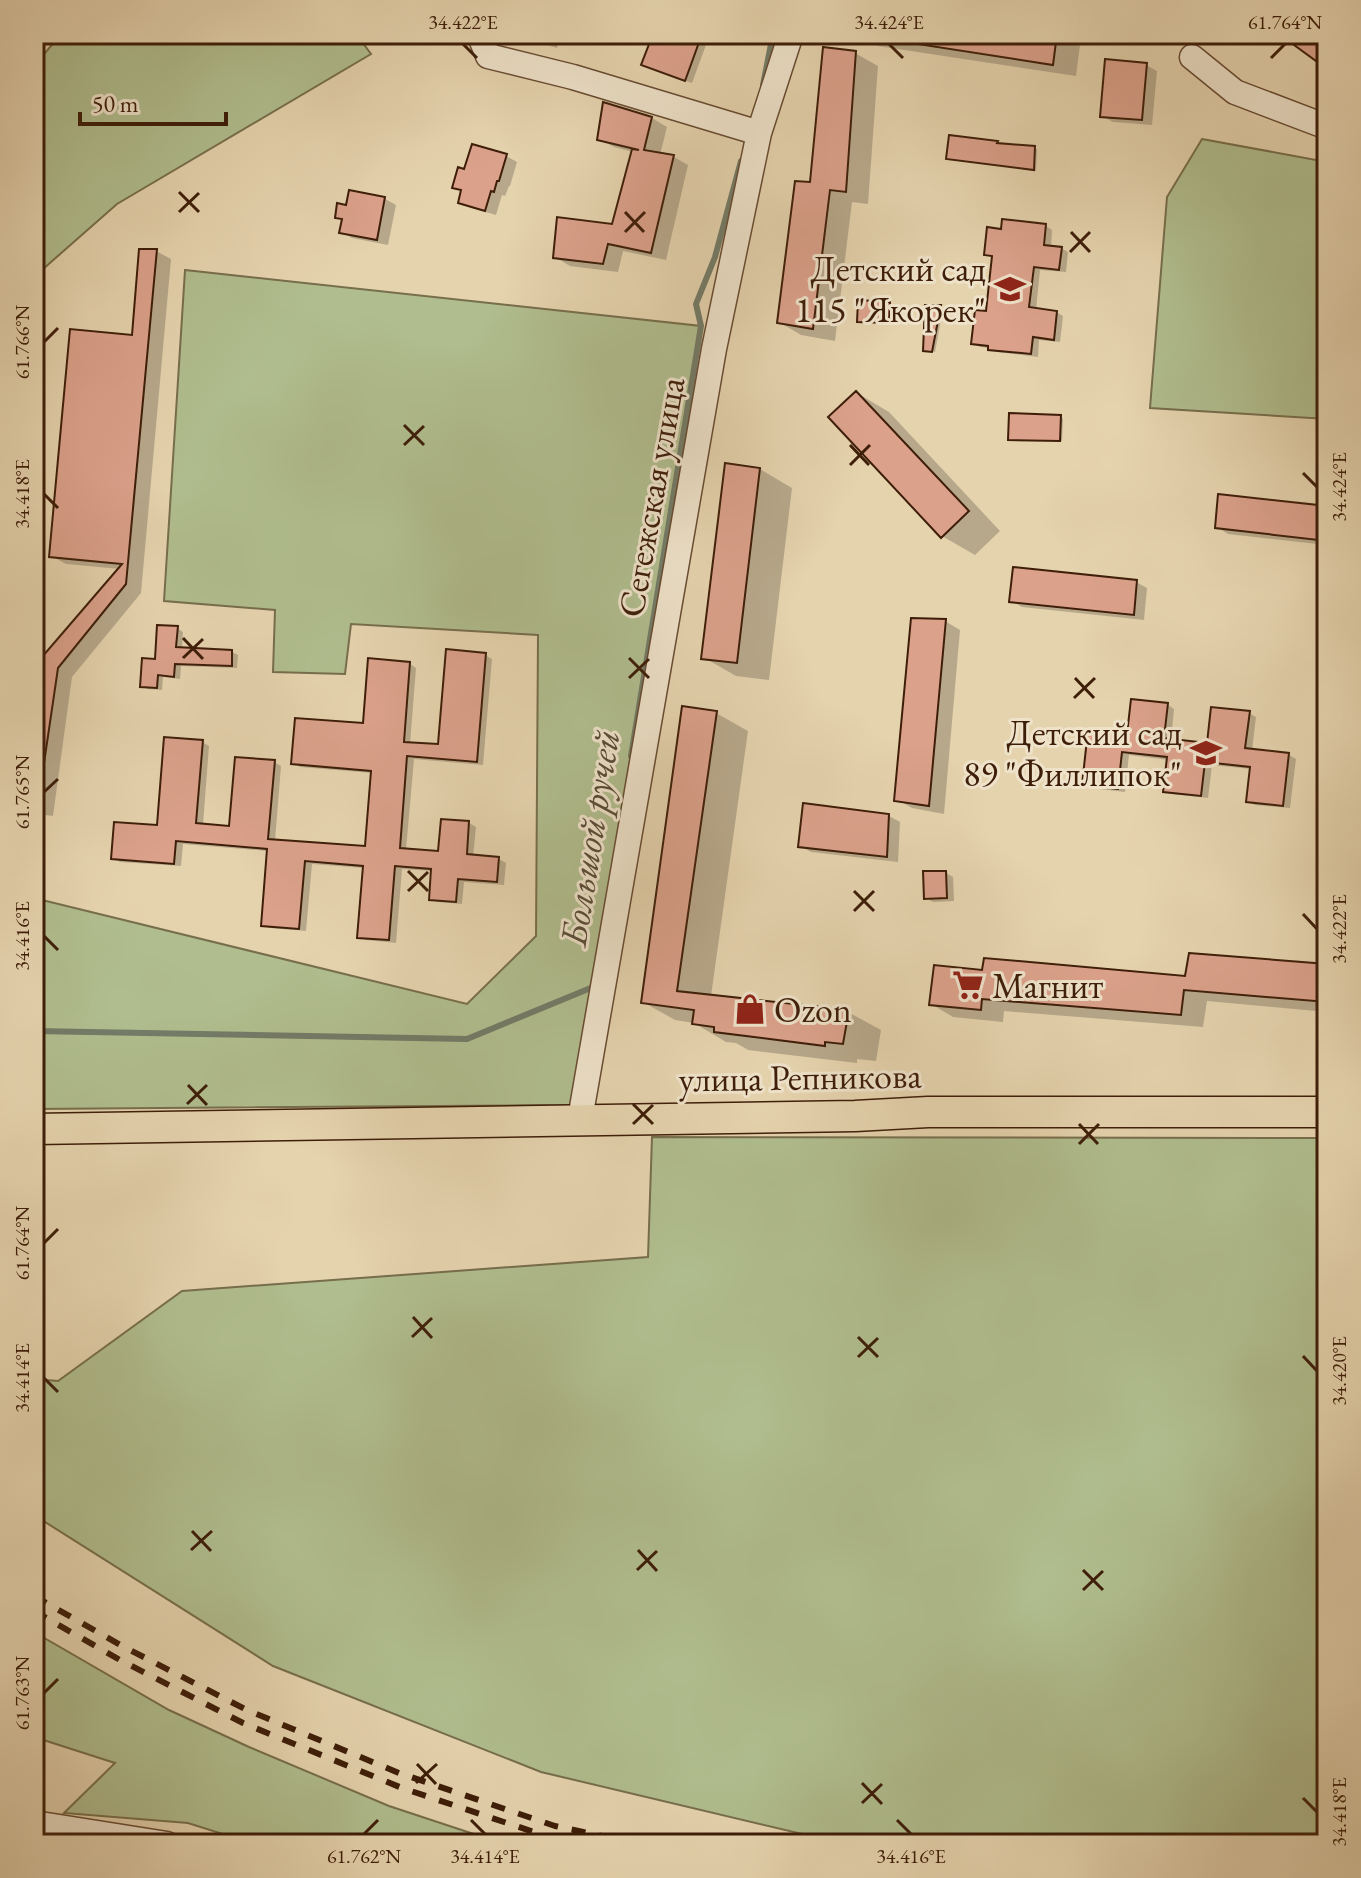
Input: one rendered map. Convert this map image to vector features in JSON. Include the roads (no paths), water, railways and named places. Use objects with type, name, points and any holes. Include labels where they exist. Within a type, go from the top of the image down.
[{"type":"main road","name":"улица Репникова","points":[[34,1129],[855,1116],[928,1112],[1327,1112]]},
{"type":"street","points":[[479,34],[488,56],[573,77],[759,133]]},
{"type":"street","name":"Сегежская улица","points":[[580,1119],[714,349],[759,133],[791,34]]},
{"type":"street","points":[[1192,57],[1235,92],[1327,127]]},
{"type":"street","points":[[34,1823],[167,1844]]},
{"type":"waterway","points":[[763,85],[773,34]]},
{"type":"waterway","name":"Большой ручей","points":[[631,756],[701,326],[696,304],[715,257],[741,161]]},
{"type":"waterway","name":"Большой ручей","points":[[34,1031],[467,1039],[594,984]]},
{"type":"railway","points":[[34,1596],[124,1647],[247,1710],[399,1773],[555,1826],[640,1844]]},
{"type":"railway","points":[[34,1611],[120,1660],[243,1723],[402,1788],[552,1838],[579,1844]]},
{"type":"place","name":"Детский сад 115 \"Якорек\"","points":[[1010,289]]},
{"type":"place","name":"Детский сад 89 \"Филлипок\"","points":[[1206,753]]},
{"type":"place","name":"Магнит","points":[[968,985]]},
{"type":"place","name":"Ozon","points":[[750,1009]]}]
